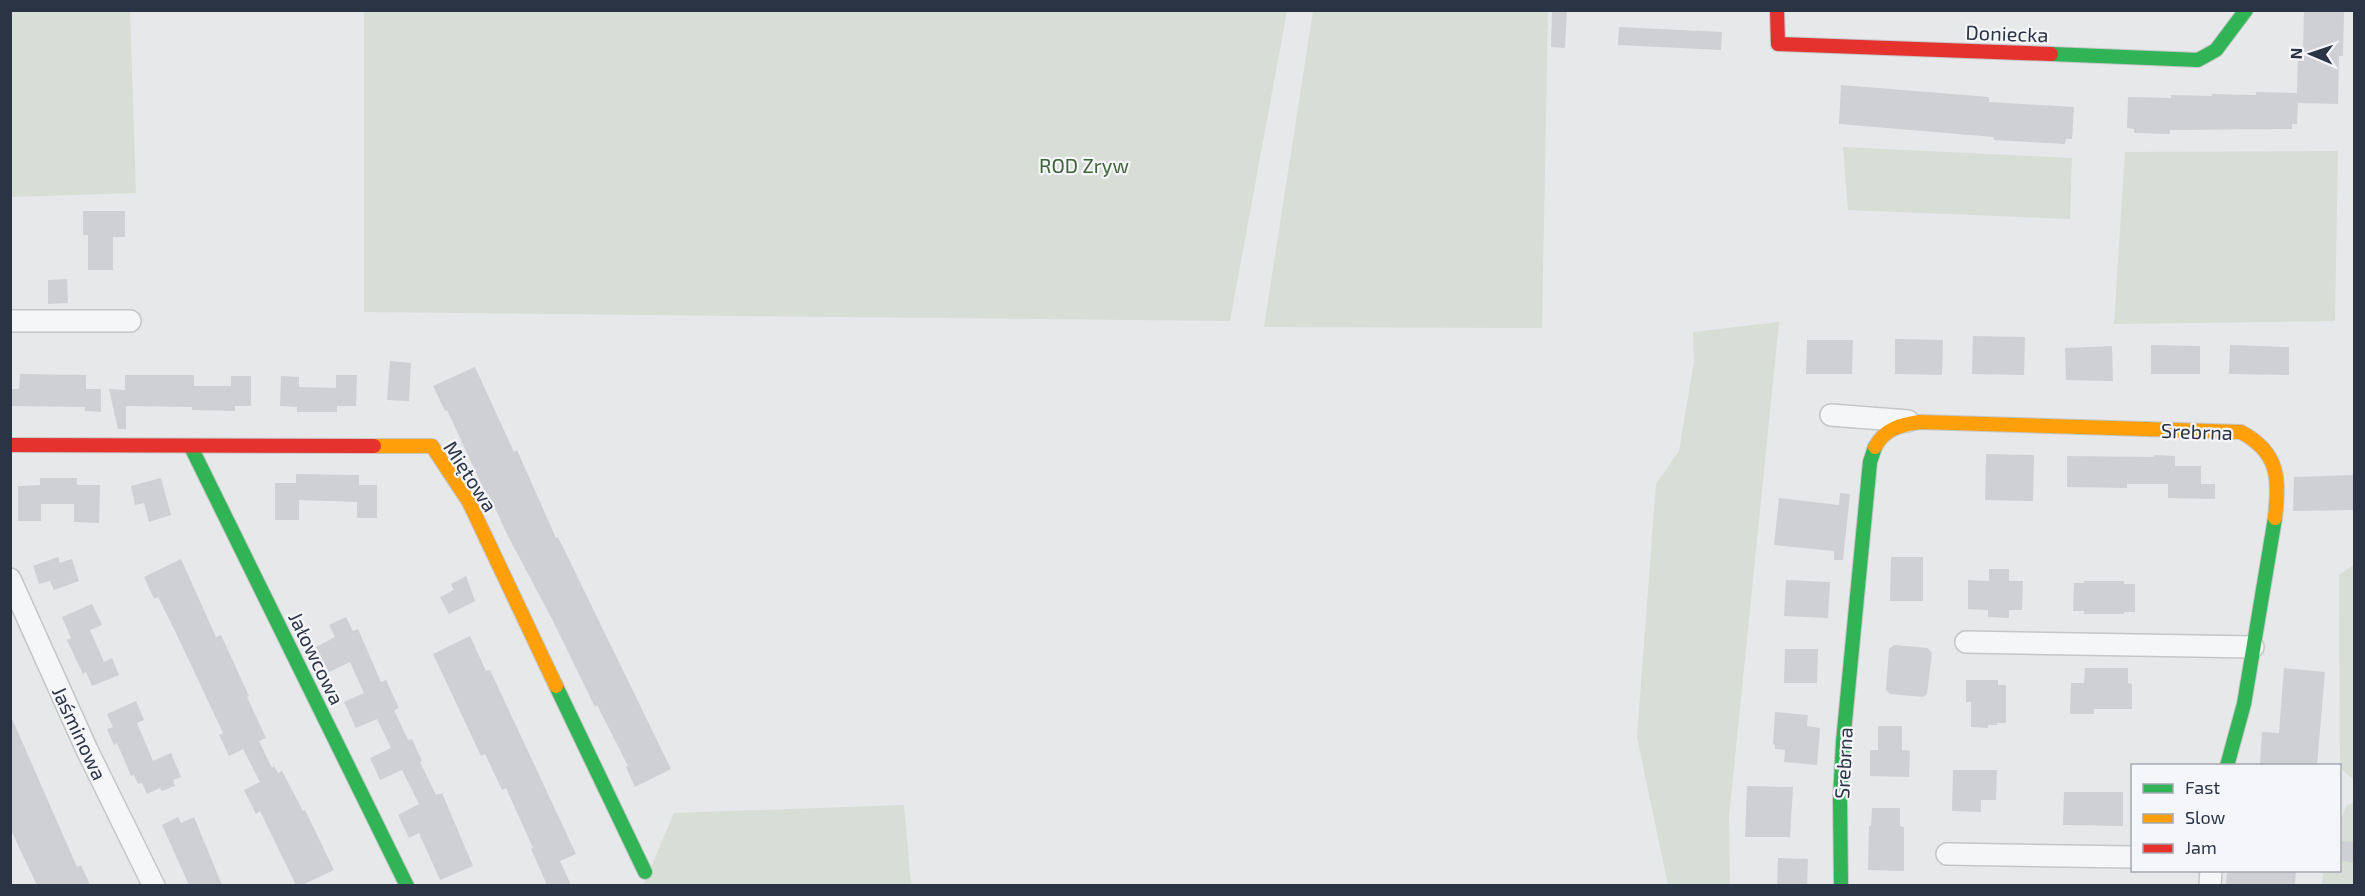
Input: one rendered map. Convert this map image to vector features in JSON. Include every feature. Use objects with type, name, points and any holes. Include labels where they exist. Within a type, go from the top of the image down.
[{"type":"street","name":"Doniecka","points":[[1777,10],[1778,44],[2198,60],[2216,50],[2246,10]]},
{"type":"street","points":[[10,321],[130,321]]},
{"type":"street","name":"Srebrna","points":[[1831,415],[1920,422],[2241,432],[2254,439],[2270,457],[2276,469],[2278,488],[2272,538],[2244,704],[2227,764]]},
{"type":"street","name":"Srebrna","points":[[1841,885],[1840,798],[1843,742],[1870,462],[1874,445],[1890,428],[1920,422]]},
{"type":"street","name":"Miętowa","points":[[10,445],[432,446],[469,502],[645,872]]},
{"type":"street","name":"Jałowcowa","points":[[191,447],[407,885]]},
{"type":"street","name":"Jaśminowa","points":[[10,579],[87,750],[154,885]]},
{"type":"street","points":[[1966,642],[2253,647]]},
{"type":"street","points":[[1947,854],[2131,857]]},
{"type":"green space","name":"ROD Zryw","points":[[364,10],[1287,11],[1230,321],[364,312]]},
{"type":"green space","points":[[10,11],[130,11],[136,193],[11,197]]},
{"type":"green space","points":[[1313,11],[1548,11],[1542,328],[1264,327]]},
{"type":"green space","points":[[1843,147],[2072,158],[2070,219],[1848,210]]},
{"type":"green space","points":[[2338,151],[2335,321],[2114,324],[2125,152]]},
{"type":"green space","points":[[1779,322],[1729,817],[1730,885],[1668,885],[1637,737],[1656,484],[1679,451],[1694,362],[1693,332]]},
{"type":"green space","points":[[2354,565],[2354,780],[2341,769],[2340,764],[2339,575]]},
{"type":"green space","points":[[2354,802],[2354,885],[2322,886],[2323,872],[2341,872],[2341,820],[2346,806]]},
{"type":"green space","points":[[904,805],[911,885],[643,886],[674,813]]},
{"type":"building","points":[[1552,10],[1567,10],[1565,48],[1551,47]]},
{"type":"building","points":[[2304,10],[2344,12],[2343,56],[2339,56],[2338,104],[2298,103],[2297,124],[2292,124],[2292,129],[2170,130],[2170,134],[2134,133],[2134,129],[2127,128],[2128,97],[2171,98],[2171,95],[2297,93],[2298,51],[2303,51]]},
{"type":"building","points":[[1619,27],[1722,32],[1721,50],[1618,45]]},
{"type":"building","points":[[1841,85],[1989,97],[1989,102],[2074,107],[2072,139],[2066,139],[2065,144],[1994,140],[1994,137],[1839,124]]},
{"type":"building","points":[[83,211],[125,211],[125,237],[113,237],[113,270],[88,270],[88,235],[83,235]]},
{"type":"building","points":[[67,279],[68,303],[48,304],[48,280]]},
{"type":"building","points":[[1973,336],[2025,337],[2024,375],[1972,374]]},
{"type":"building","points":[[1895,339],[1943,340],[1942,375],[1895,374]]},
{"type":"building","points":[[1807,340],[1853,340],[1852,374],[1806,374]]},
{"type":"building","points":[[2151,345],[2200,346],[2200,374],[2151,374]]},
{"type":"building","points":[[2230,345],[2289,347],[2289,375],[2229,374]]},
{"type":"building","points":[[2112,346],[2113,381],[2066,380],[2065,348]]},
{"type":"building","points":[[390,361],[411,363],[409,401],[387,400]]},
{"type":"building","points":[[475,367],[514,452],[517,450],[556,538],[558,537],[671,769],[635,787],[626,767],[628,766],[597,705],[595,707],[433,386]]},
{"type":"building","points":[[20,374],[86,375],[86,389],[101,389],[101,412],[85,411],[85,407],[10,406],[10,389],[19,389]]},
{"type":"building","points":[[125,375],[194,375],[194,386],[231,386],[231,376],[251,376],[251,406],[235,406],[235,411],[192,410],[192,407],[126,406],[126,429],[118,429],[109,389],[125,390]]},
{"type":"building","points":[[336,375],[357,375],[356,406],[337,406],[337,412],[297,412],[297,407],[280,406],[281,376],[299,377],[299,387],[336,388]]},
{"type":"building","points":[[1986,454],[2034,455],[2033,501],[1985,500]]},
{"type":"building","points":[[2154,455],[2175,456],[2175,466],[2201,466],[2201,484],[2215,484],[2215,499],[2168,498],[2168,484],[2127,484],[2127,488],[2067,487],[2067,456],[2154,457]]},
{"type":"building","points":[[296,474],[359,475],[359,485],[377,485],[377,518],[357,518],[357,502],[299,500],[299,520],[275,520],[275,483],[296,483]]},
{"type":"building","points":[[2355,475],[2355,510],[2293,511],[2294,477]]},
{"type":"building","points":[[40,478],[77,478],[77,485],[100,485],[99,523],[74,522],[74,504],[41,504],[41,521],[18,521],[18,486],[40,485]]},
{"type":"building","points":[[161,478],[171,515],[149,522],[144,503],[135,505],[131,486]]},
{"type":"building","points":[[1840,493],[1850,494],[1843,560],[1834,560],[1834,551],[1774,545],[1779,498],[1839,505]]},
{"type":"building","points":[[58,557],[60,563],[72,559],[79,581],[54,590],[50,581],[39,584],[33,566]]},
{"type":"building","points":[[1891,557],[1923,557],[1923,601],[1890,601]]},
{"type":"building","points":[[181,559],[216,637],[221,635],[249,696],[247,697],[266,738],[259,741],[272,768],[274,766],[278,773],[282,771],[303,811],[305,810],[334,870],[302,885],[296,885],[260,811],[256,814],[244,790],[260,782],[243,749],[229,756],[219,735],[223,733],[176,633],[158,597],[154,599],[144,577]]},
{"type":"building","points":[[1989,569],[2009,569],[2009,581],[2023,581],[2022,610],[2009,610],[2009,618],[1988,617],[1988,610],[1968,609],[1968,580],[1989,581]]},
{"type":"building","points":[[466,576],[475,601],[449,614],[440,597],[454,590],[451,584]]},
{"type":"building","points":[[1786,580],[1830,582],[1828,618],[1784,616]]},
{"type":"building","points":[[2084,581],[2124,581],[2124,584],[2135,584],[2135,612],[2084,614],[2084,611],[2073,611],[2074,583],[2084,583]]},
{"type":"building","points":[[92,604],[102,625],[90,630],[104,662],[112,658],[119,675],[92,686],[86,672],[83,674],[67,640],[71,638],[62,617]]},
{"type":"building","points":[[346,617],[353,631],[358,629],[381,682],[386,680],[399,708],[394,710],[408,740],[412,739],[436,795],[442,793],[473,866],[440,880],[419,833],[409,838],[398,815],[419,804],[402,770],[380,780],[370,758],[391,748],[377,719],[356,728],[344,702],[364,693],[350,662],[329,672],[316,647],[335,637],[329,625]]},
{"type":"building","points":[[470,636],[486,671],[490,670],[576,854],[560,861],[571,885],[547,885],[506,788],[502,790],[485,754],[481,756],[433,654]]},
{"type":"building","points":[[1894,645],[1928,648],[1932,653],[1927,694],[1923,697],[1890,694],[1886,690],[1889,649]]},
{"type":"building","points":[[1785,649],[1818,649],[1817,683],[1784,683]]},
{"type":"building","points":[[2085,668],[2128,668],[2128,683],[2132,684],[2132,709],[2094,709],[2094,714],[2070,714],[2071,683],[2084,683]]},
{"type":"building","points":[[2284,668],[2325,672],[2317,764],[2260,764],[2262,732],[2279,733]]},
{"type":"building","points":[[1966,680],[1998,680],[1998,685],[2006,685],[2006,723],[1988,725],[1988,728],[1971,727],[1971,702],[1966,702]]},
{"type":"building","points":[[136,701],[144,720],[137,723],[153,761],[171,753],[181,777],[173,780],[175,786],[162,791],[160,788],[147,794],[142,783],[138,784],[134,775],[131,776],[117,743],[114,745],[107,729],[113,727],[107,714]]},
{"type":"building","points":[[1775,712],[1808,715],[1807,726],[1820,728],[1817,765],[1784,762],[1785,750],[1775,749],[1773,744]]},
{"type":"building","points":[[10,714],[77,867],[81,865],[90,885],[37,885],[10,828]]},
{"type":"building","points":[[1878,726],[1902,726],[1902,750],[1910,751],[1909,777],[1870,776],[1870,750],[1878,750]]},
{"type":"building","points":[[1953,770],[1997,770],[1996,800],[1981,800],[1981,812],[1952,811]]},
{"type":"building","points":[[1747,786],[1793,787],[1790,837],[1745,837]]},
{"type":"building","points":[[2064,792],[2123,792],[2123,826],[2063,825]]},
{"type":"building","points":[[1872,808],[1900,808],[1900,826],[1904,827],[1904,871],[1868,870],[1869,826],[1871,826]]},
{"type":"building","points":[[178,817],[181,823],[194,817],[222,885],[189,885],[162,825]]},
{"type":"building","points":[[2341,841],[2355,842],[2355,863],[2341,860]]},
{"type":"building","points":[[1778,858],[1808,859],[1807,885],[1777,885]]},
{"type":"building","points":[[2227,872],[2296,872],[2295,885],[2226,885]]},
{"type":"traffic: fast","points":[[2051,54],[2198,60],[2216,50],[2246,10]]},
{"type":"traffic: fast","points":[[191,447],[407,886]]},
{"type":"traffic: fast","points":[[1841,886],[1840,798],[1843,742],[1870,462],[1875,447]]},
{"type":"traffic: fast","points":[[2228,764],[2244,704],[2275,518]]},
{"type":"traffic: fast","points":[[556,686],[645,872]]},
{"type":"traffic: slow","points":[[1875,447],[1889,432],[1900,426],[1920,422],[2241,432],[2263,449],[2274,468],[2277,491],[2275,518]]},
{"type":"traffic: slow","points":[[374,446],[432,446],[469,502],[556,686]]},
{"type":"traffic: jam","points":[[1777,10],[1778,44],[2051,54]]},
{"type":"traffic: jam","points":[[10,445],[374,446]]}]
